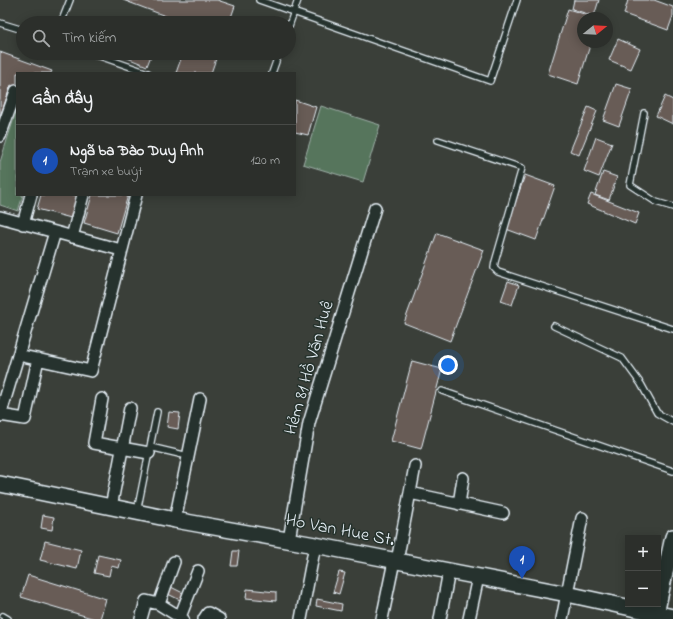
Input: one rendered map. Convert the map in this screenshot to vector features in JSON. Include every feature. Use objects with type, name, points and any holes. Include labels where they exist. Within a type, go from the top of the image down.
[{"type":"main road","name":"Ho Van Hue St.","points":[[0,484],[175,520],[289,540],[567,594],[656,616],[673,617]]},
{"type":"main road","points":[[656,616],[673,538]]},
{"type":"street","points":[[0,136],[16,91]]},
{"type":"street","points":[[23,224],[31,196]]},
{"type":"street","points":[[72,237],[83,196]]},
{"type":"street","points":[[18,355],[91,372],[136,196]]},
{"type":"street","name":"Hẻm 81 Hồ Văn Huê","points":[[289,540],[309,423],[375,208]]},
{"type":"street","points":[[0,217],[121,250]]},
{"type":"street","points":[[38,360],[25,419],[0,416],[55,232]]},
{"type":"street","points":[[102,399],[94,443],[122,449],[149,450]]},
{"type":"street","points":[[175,520],[200,399]]},
{"type":"street","points":[[111,507],[130,408]]},
{"type":"street","points":[[382,619],[415,466]]},
{"type":"street","points":[[459,504],[463,478]]},
{"type":"street","points":[[410,494],[503,513]]},
{"type":"street","points":[[562,619],[582,518]]},
{"type":"street","points":[[301,619],[315,545]]},
{"type":"street","points":[[159,604],[174,562]]},
{"type":"street","points":[[440,619],[449,571]]},
{"type":"street","points":[[141,619],[146,601],[159,604],[182,618],[198,572]]},
{"type":"street","points":[[469,619],[478,577]]},
{"type":"street","points":[[204,619],[208,613],[219,619]]},
{"type":"lane","points":[[64,16],[70,0]]},
{"type":"lane","points":[[259,0],[490,81],[517,0]]},
{"type":"lane","points":[[293,16],[298,0]]},
{"type":"lane","points":[[0,23],[16,28]]},
{"type":"lane","points":[[111,60],[145,72]]},
{"type":"lane","points":[[272,72],[277,60]]},
{"type":"lane","points":[[644,113],[630,185],[656,202],[673,207]]},
{"type":"lane","points":[[438,140],[522,168],[494,268],[498,272],[673,329]]},
{"type":"lane","points":[[554,326],[622,358],[641,384],[656,413],[673,422]]},
{"type":"lane","points":[[442,391],[673,471]]},
{"type":"lane","points":[[137,512],[157,412]]},
{"type":"lane","points":[[149,450],[188,456]]},
{"type":"green space","points":[[321,106],[380,125],[363,182],[303,164]]},
{"type":"green space","points":[[16,112],[16,196],[23,196],[18,211],[0,205],[0,162]]},
{"type":"building","points":[[123,0],[217,0],[235,6],[231,16],[165,16]]},
{"type":"building","points":[[574,0],[599,0],[595,12],[581,12],[572,9]]},
{"type":"building","points":[[628,0],[654,0],[673,7],[673,16],[668,30],[624,14]]},
{"type":"building","points":[[568,9],[578,12],[577,48],[589,48],[578,84],[548,74]]},
{"type":"building","points":[[618,39],[640,49],[631,69],[609,60]]},
{"type":"building","points":[[0,52],[16,58],[16,60],[22,60],[52,71],[16,72],[16,88],[11,85],[0,117]]},
{"type":"building","points":[[132,60],[149,60],[147,66]]},
{"type":"building","points":[[181,60],[216,60],[211,72],[176,72]]},
{"type":"building","points":[[616,84],[632,89],[619,126],[603,120]]},
{"type":"building","points":[[665,96],[673,100],[673,124],[656,116]]},
{"type":"building","points":[[296,100],[316,107],[308,135],[296,132]]},
{"type":"building","points":[[588,107],[597,111],[579,155],[570,151]]},
{"type":"building","points":[[596,137],[612,143],[599,177],[584,171]]},
{"type":"building","points":[[603,172],[617,177],[609,200],[595,195]]},
{"type":"building","points":[[525,175],[555,186],[536,240],[506,229]]},
{"type":"building","points":[[591,194],[639,213],[635,224],[587,204]]},
{"type":"building","points":[[41,196],[77,196],[71,218],[37,209]]},
{"type":"building","points":[[92,196],[128,196],[117,233],[84,223]]},
{"type":"building","points":[[437,233],[484,250],[450,341],[404,323]]},
{"type":"building","points":[[508,281],[519,285],[512,305],[501,301]]},
{"type":"building","points":[[412,361],[442,369],[421,449],[391,441]]},
{"type":"building","points":[[169,412],[180,413],[178,429],[167,427]]},
{"type":"building","points":[[43,515],[54,517],[52,530],[41,528]]},
{"type":"building","points":[[45,541],[81,550],[77,569],[40,560]]},
{"type":"building","points":[[233,551],[239,551],[237,566],[231,566]]},
{"type":"building","points":[[98,555],[121,560],[119,568],[111,566],[109,576],[94,573]]},
{"type":"building","points":[[339,572],[345,573],[339,594],[333,592]]},
{"type":"building","points":[[28,575],[106,599],[100,619],[95,619],[21,597]]},
{"type":"building","points":[[169,586],[183,593],[180,600],[166,593]]},
{"type":"building","points":[[247,589],[276,592],[276,601],[246,598]]},
{"type":"building","points":[[317,599],[342,604],[341,611],[316,606]]},
{"type":"place","name":"Ngã ba Đào Duy Anh","points":[[522,579]]}]
